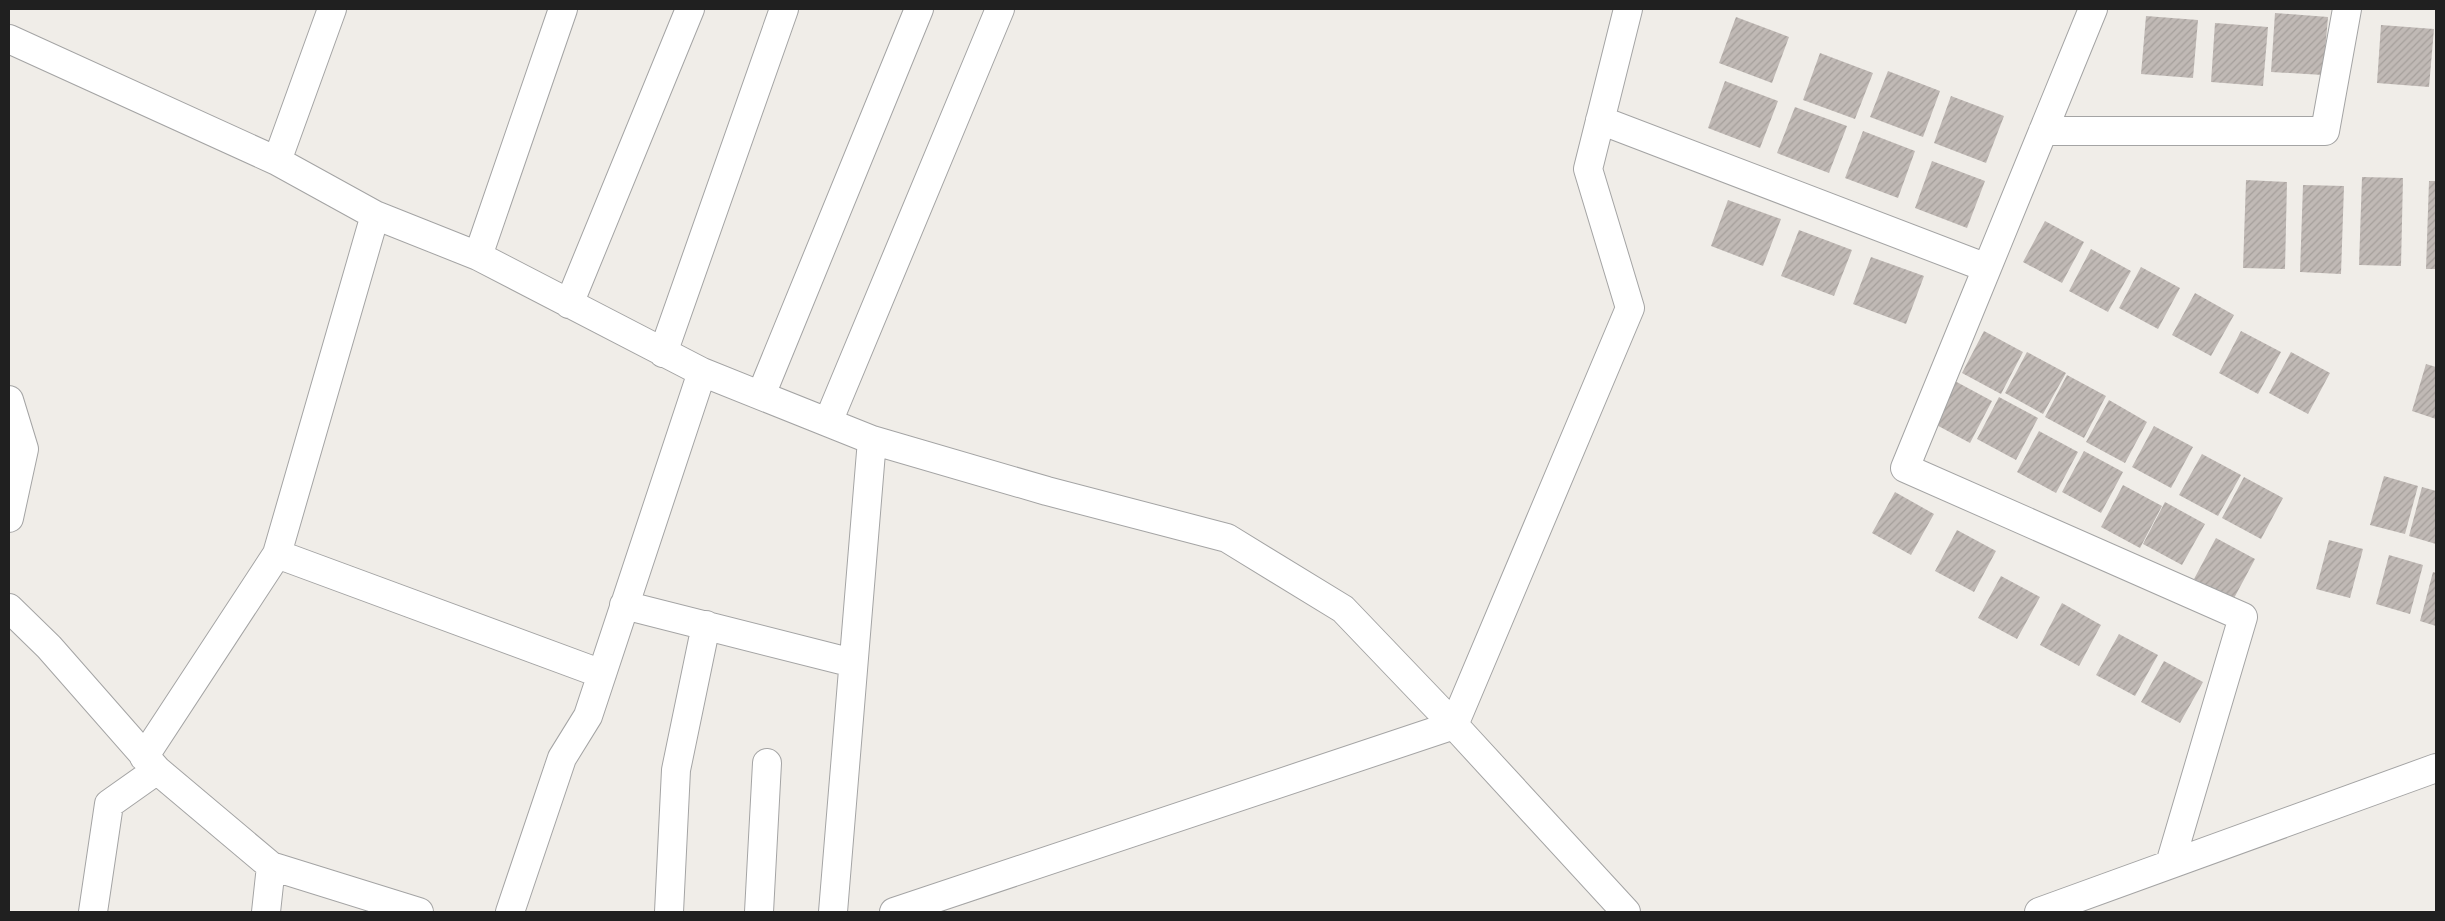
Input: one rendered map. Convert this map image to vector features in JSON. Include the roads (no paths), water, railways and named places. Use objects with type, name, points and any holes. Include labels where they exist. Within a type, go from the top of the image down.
[{"type":"street","points":[[277,162],[332,9]]},
{"type":"street","points":[[478,256],[563,9]]},
{"type":"street","points":[[569,304],[690,9]]},
{"type":"street","points":[[663,353],[784,9]]},
{"type":"street","points":[[761,395],[919,9]]},
{"type":"street","points":[[828,422],[1000,9]]},
{"type":"street","points":[[897,912],[1454,726],[1630,308],[1588,169],[1628,9]]},
{"type":"street","points":[[2093,9],[1905,468],[2243,617],[2170,864]]},
{"type":"street","points":[[2043,131],[2325,131],[2347,9]]},
{"type":"street","points":[[9,39],[277,162],[376,215],[478,256],[702,372],[872,440],[1047,491],[1227,538],[1343,609],[1626,912]]},
{"type":"street","points":[[1600,120],[1987,268]]},
{"type":"street","points":[[92,912],[109,804],[150,764],[277,554],[376,215]]},
{"type":"street","points":[[510,912],[562,758],[588,716],[702,372]]},
{"type":"street","points":[[9,400],[24,448],[9,518]]},
{"type":"street","points":[[833,912],[872,440]]},
{"type":"street","points":[[277,554],[602,674]]},
{"type":"street","points":[[624,605],[854,663]]},
{"type":"street","points":[[9,608],[49,647],[150,764],[272,866],[419,912]]},
{"type":"street","points":[[668,912],[676,770],[706,625]]},
{"type":"street","points":[[759,912],[767,763]]},
{"type":"street","points":[[2039,912],[2436,768]]},
{"type":"street","points":[[266,912],[272,866]]}]
